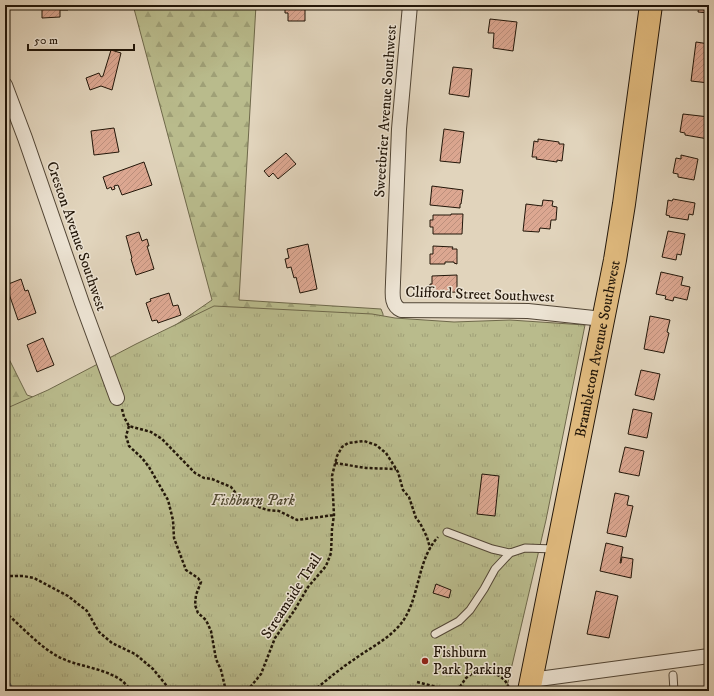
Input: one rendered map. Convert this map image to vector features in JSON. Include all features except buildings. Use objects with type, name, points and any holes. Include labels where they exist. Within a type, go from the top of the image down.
[{"type":"main road","name":"Brambleton Avenue Southwest","points":[[523,686],[557,549],[603,319],[624,204],[652,5]]},
{"type":"street","name":"Sweetbrier Avenue Southwest","points":[[395,220],[399,129],[410,5]]},
{"type":"street","name":"Creston Avenue Southwest","points":[[5,85],[117,398]]},
{"type":"street","name":"Clifford Street Southwest","points":[[395,220],[393,282],[394,304],[401,310],[528,311],[603,319]]},
{"type":"street","points":[[523,686],[709,656]]},
{"type":"lane","points":[[447,532],[510,553]]},
{"type":"lane","points":[[435,634],[459,621],[470,610],[484,589],[494,570],[510,553],[525,548],[557,549]]},
{"type":"lane","points":[[673,675],[674,691]]},
{"type":"path","points":[[117,398],[129,426],[126,436],[129,446],[142,458],[168,500],[173,520],[174,538],[186,570],[198,578],[201,582],[196,595],[196,605],[198,613],[206,620],[211,631],[216,659],[221,670],[226,691]]},
{"type":"path","points":[[129,426],[151,432],[162,439],[195,473],[204,478],[212,479],[231,487],[238,496],[248,503],[267,510],[280,511],[297,520],[334,515]]},
{"type":"path","name":"Streamside Trail","points":[[247,691],[261,674],[275,638],[294,611],[308,587],[326,566],[331,553],[334,515],[332,476],[335,463],[342,447],[348,444],[364,441],[381,448],[391,459],[397,470],[403,490],[409,497],[416,518],[427,537],[430,548]]},
{"type":"path","points":[[335,463],[366,468],[397,470]]},
{"type":"path","points":[[313,691],[352,660],[389,636],[403,621],[408,611],[430,548],[437,538],[447,532]]},
{"type":"path","points":[[5,576],[23,576],[34,578],[68,596],[86,611],[100,632],[112,643],[135,654],[153,668],[170,691]]},
{"type":"path","points":[[5,612],[57,656],[78,665],[102,670],[122,680],[132,691]]},
{"type":"path","points":[[457,691],[466,678],[477,670],[489,671],[505,680],[523,686]]},
{"type":"path","points":[[417,682],[433,686],[440,691]]},
{"type":"green space","points":[[133,5],[256,5],[239,300],[381,309],[383,319],[5,568],[5,351],[27,395],[36,398],[135,353],[212,300]]},
{"type":"green space","name":"Fishburn Park","points":[[214,306],[372,314],[395,318],[454,322],[510,320],[585,325],[546,520],[506,691],[5,691],[5,409],[48,390],[136,344]]},
{"type":"waterway","points":[[5,679],[13,691]]},
{"type":"place","name":"Fishburn Park Parking","points":[[425,661]]}]
